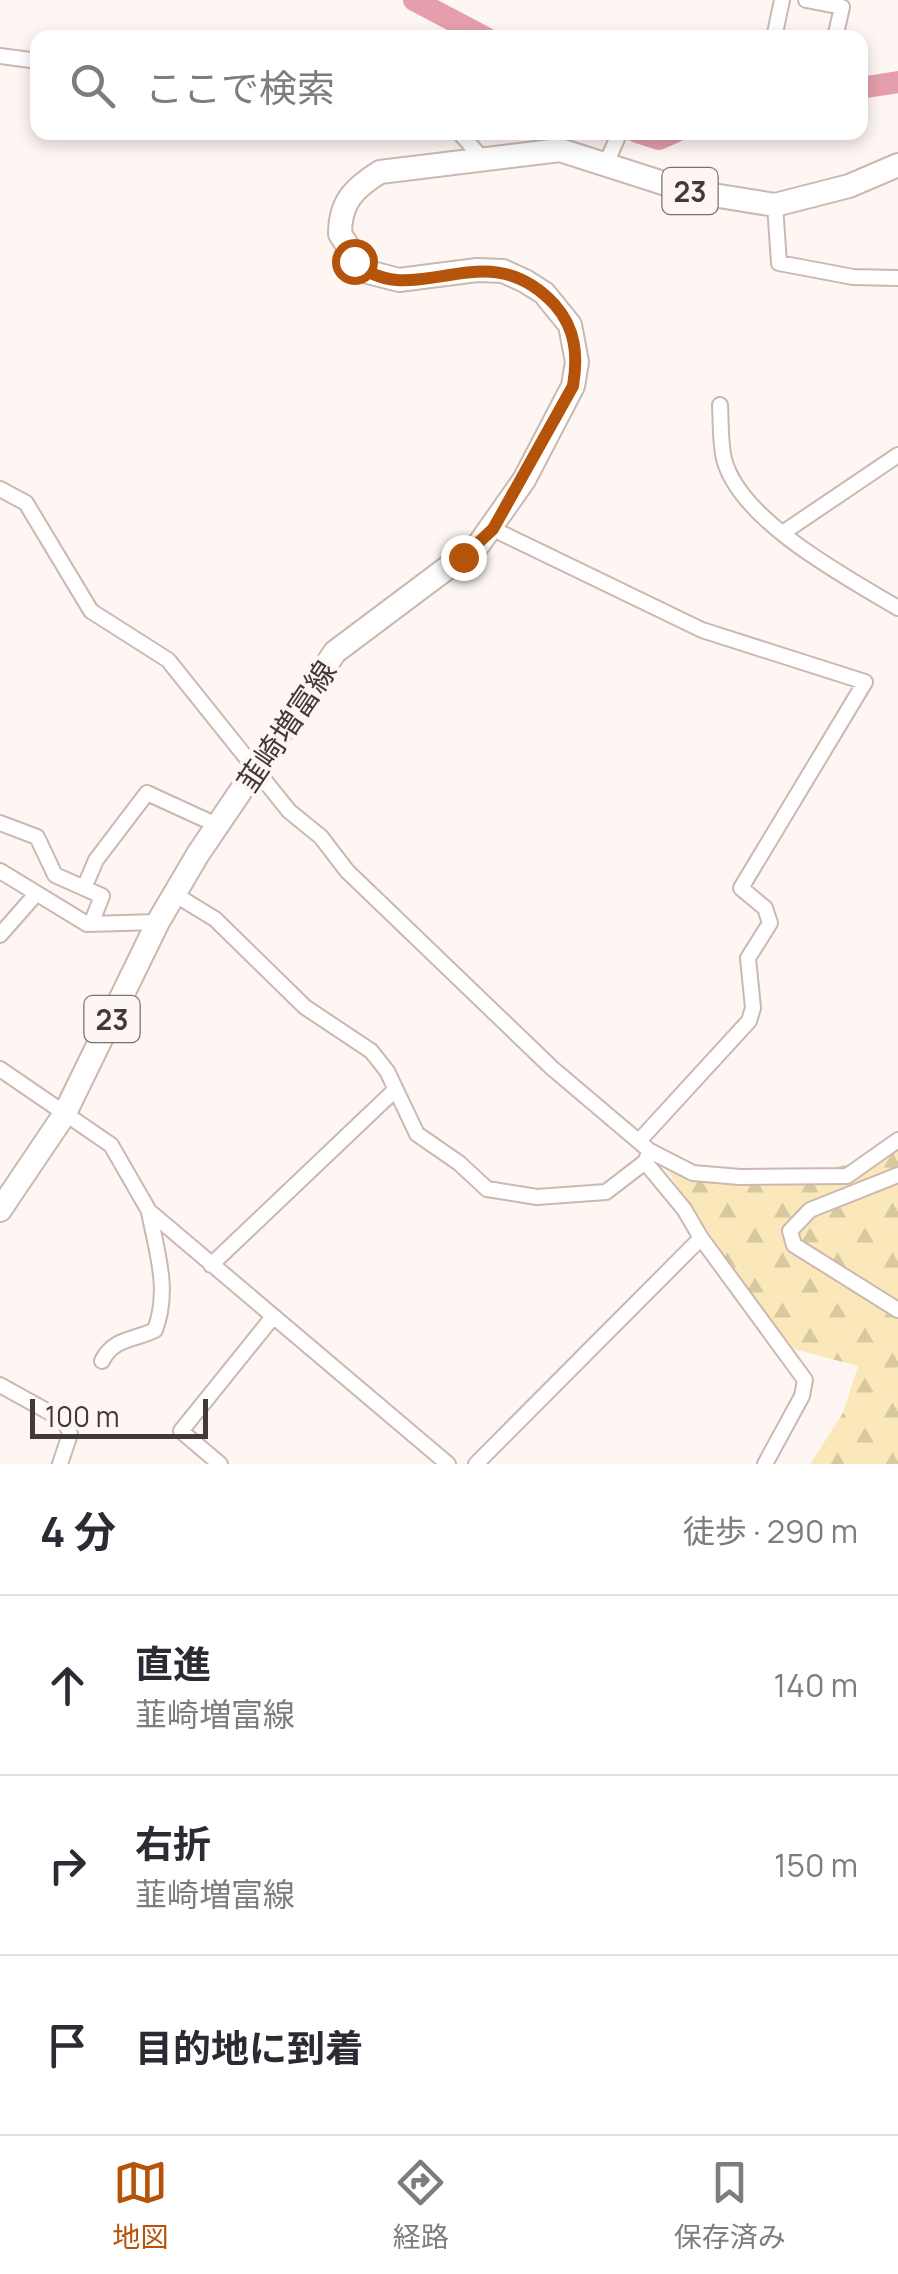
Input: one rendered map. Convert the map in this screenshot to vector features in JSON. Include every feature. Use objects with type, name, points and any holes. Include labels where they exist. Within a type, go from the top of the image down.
[{"type":"main road","name":"韮崎増富線","points":[[0,1210],[64,1115],[174,894],[335,652],[425,588],[493,529],[573,386],[577,362],[570,325],[544,293],[504,271],[477,270],[399,280],[380,278],[354,261],[340,234],[345,203],[355,187],[380,172],[560,150],[722,199],[774,204],[849,186],[898,166]]},
{"type":"street","points":[[776,30],[782,0]]},
{"type":"street","points":[[816,1],[842,7],[837,30]]},
{"type":"street","points":[[0,56],[30,60]]},
{"type":"street","points":[[466,140],[481,157]]},
{"type":"street","points":[[605,166],[616,140]]},
{"type":"street","points":[[774,204],[780,263],[853,277],[898,278]]},
{"type":"street","points":[[720,405],[724,458],[744,496],[784,532],[898,608]]},
{"type":"street","points":[[784,532],[898,455]]},
{"type":"street","points":[[0,489],[26,504],[90,611],[168,660],[288,812],[321,837],[346,871],[644,1151],[701,1238],[804,1380],[802,1396],[765,1464]]},
{"type":"street","points":[[174,894],[215,919],[305,1007],[371,1051],[417,1134],[459,1163],[486,1189],[537,1197],[606,1192],[644,1151],[750,1020],[753,1008],[748,958],[770,923],[765,908],[741,888],[864,682],[702,630],[493,529]]},
{"type":"street","points":[[84,888],[96,860],[147,792],[218,826]]},
{"type":"street","points":[[0,823],[37,836],[55,875],[102,896],[91,924]]},
{"type":"street","points":[[0,872],[91,924],[158,922]]},
{"type":"street","points":[[0,935],[36,894]]},
{"type":"street","points":[[0,1070],[111,1145],[149,1211],[162,1273],[160,1316],[155,1330],[123,1340],[107,1350],[102,1361]]},
{"type":"street","points":[[211,1265],[395,1090]]},
{"type":"street","points":[[644,1151],[692,1173],[752,1178],[847,1176],[898,1140]]},
{"type":"street","points":[[898,1175],[810,1210],[790,1231],[794,1245],[898,1310]]},
{"type":"street","points":[[149,1211],[448,1464]]},
{"type":"street","points":[[476,1464],[701,1238]]},
{"type":"street","points":[[220,1464],[181,1431],[272,1318]]},
{"type":"street","points":[[0,1385],[70,1427],[60,1464]]},
{"type":"green space","points":[[898,1133],[898,1464],[810,1464],[843,1413],[858,1366],[794,1349],[750,1294],[666,1169],[770,1184],[865,1160]]},
{"type":"waterway","points":[[414,0],[471,30]]},
{"type":"waterway","points":[[868,87],[898,82]]},
{"type":"route","points":[[354,261],[380,278],[399,280],[477,270],[504,271],[544,293],[570,325],[577,362],[573,386],[524,480],[493,529],[463,557]]}]
